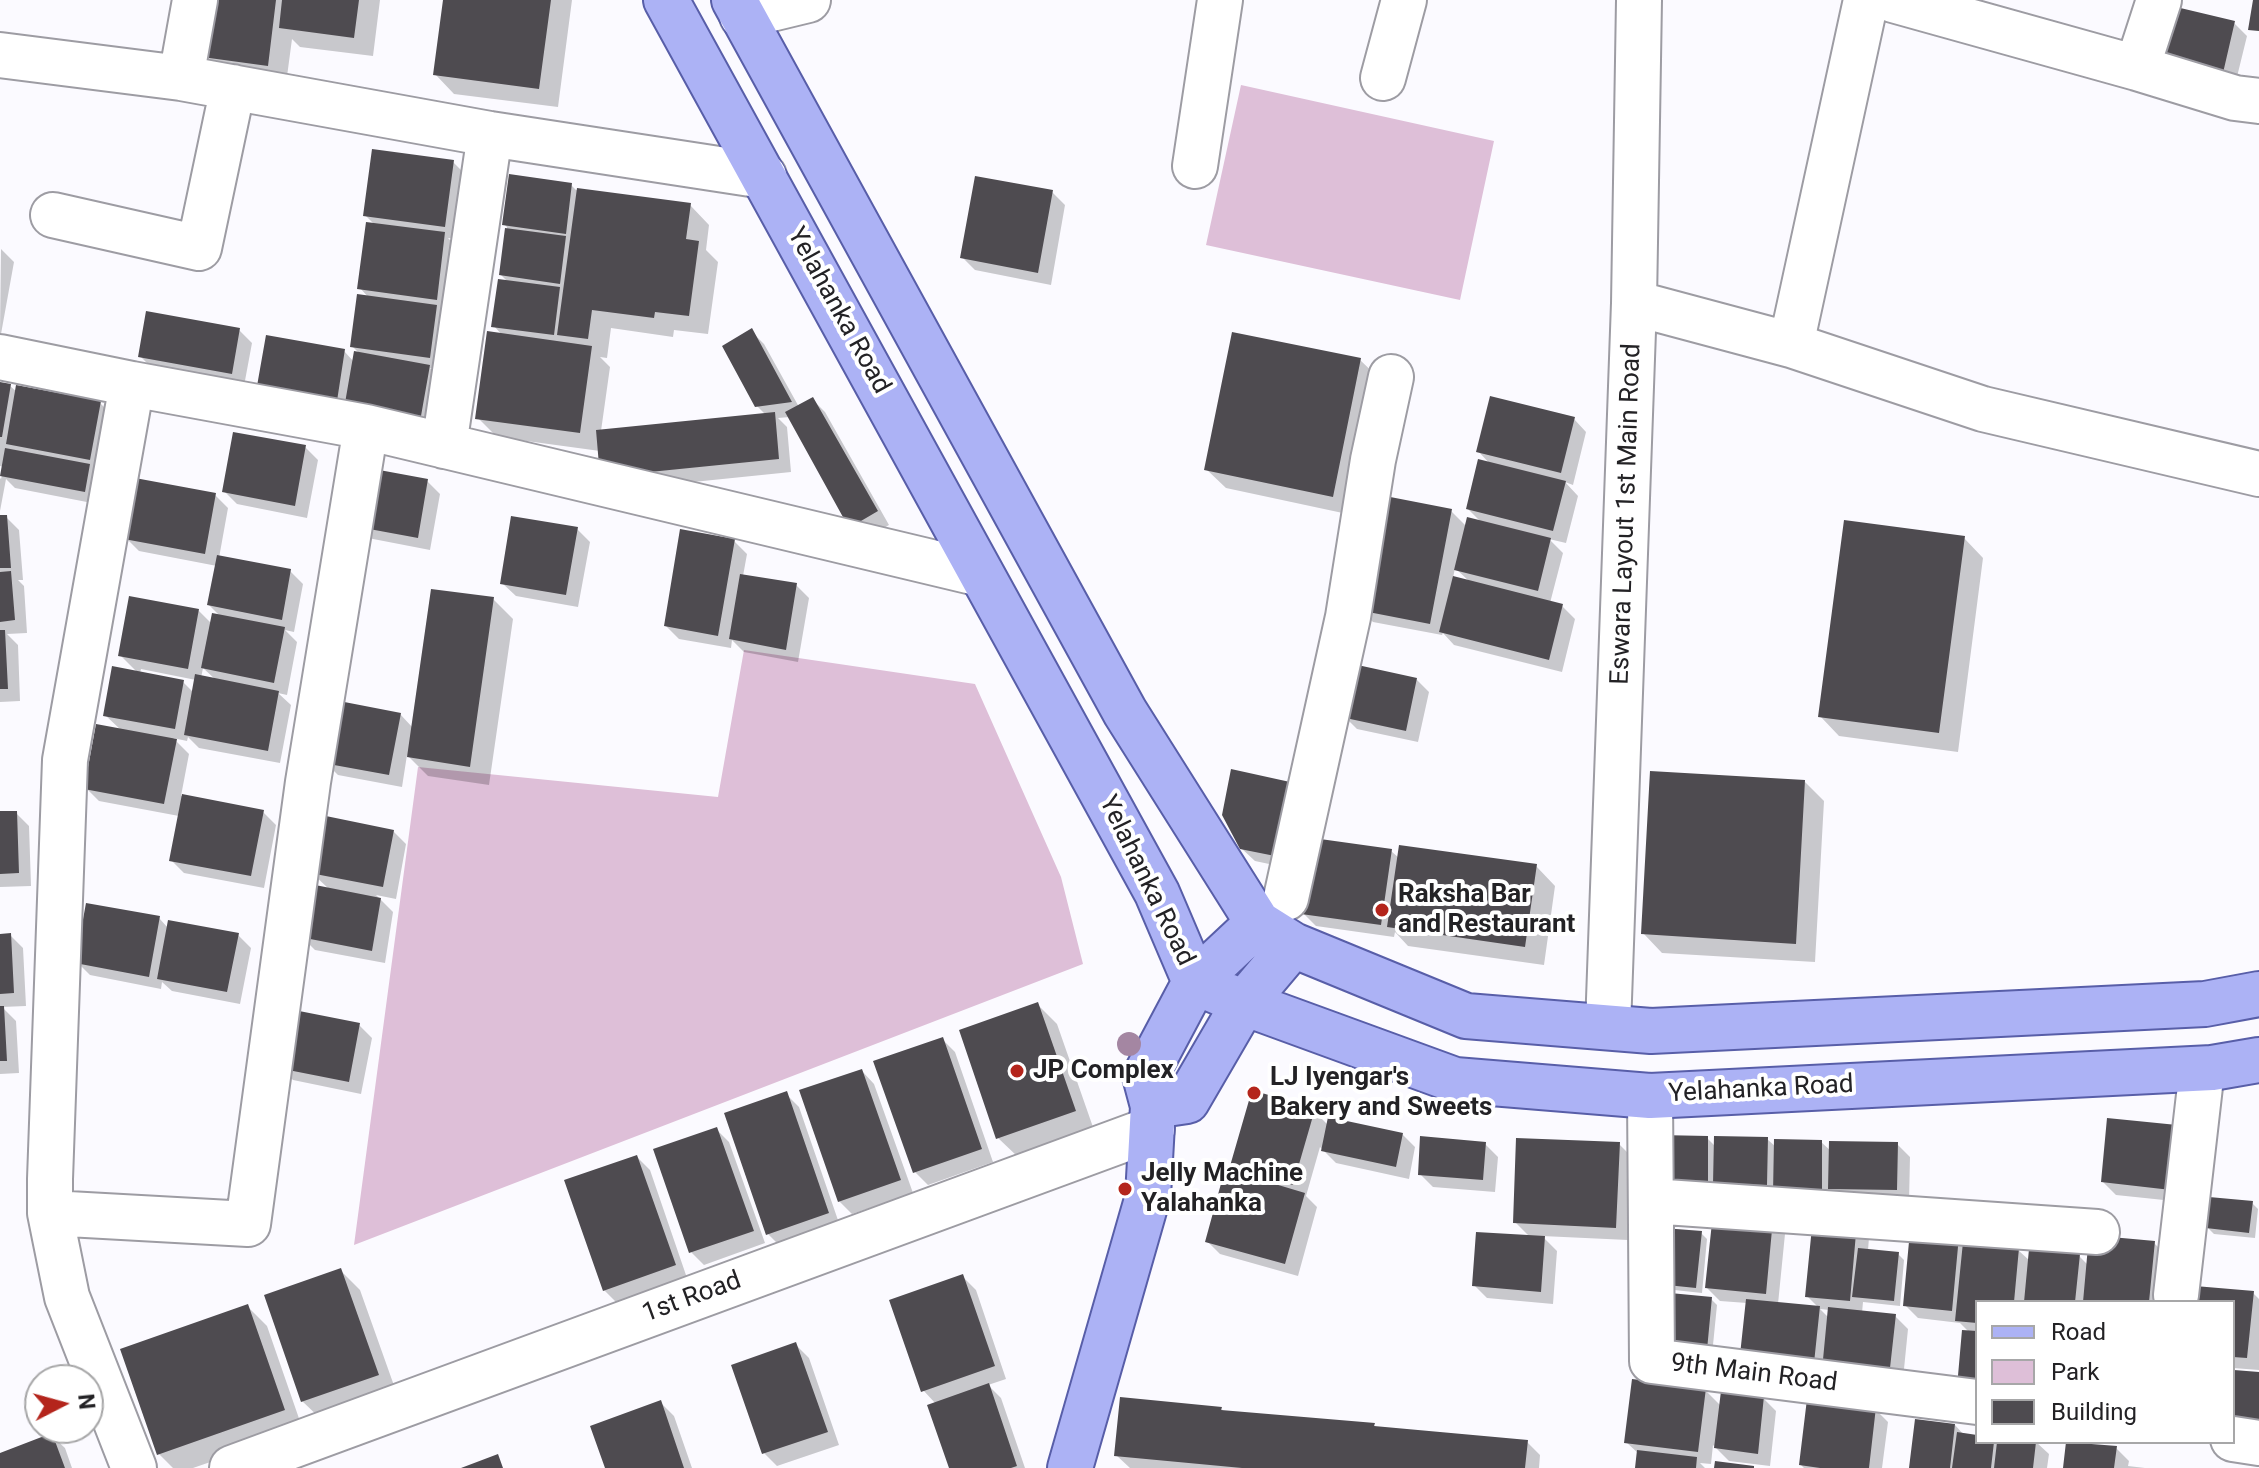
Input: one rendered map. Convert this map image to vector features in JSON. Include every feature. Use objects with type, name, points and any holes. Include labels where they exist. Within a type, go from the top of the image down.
[{"type":"main road","name":"Yelahanka Road","points":[[666,0],[1157,893],[1195,982],[1455,1080],[1650,1096],[2202,1069],[2259,1060]]},
{"type":"main road","points":[[738,8],[1125,712],[1279,922],[1466,1016],[1651,1031],[2205,1004],[2259,994]]},
{"type":"main road","points":[[1071,1468],[1148,1196],[1152,1118],[1145,1076],[1195,982],[1279,922]]},
{"type":"main road","points":[[1152,1118],[1187,1101],[1244,1003],[1279,922]]},
{"type":"street","points":[[181,78],[195,0]]},
{"type":"street","points":[[738,8],[808,0]]},
{"type":"street","points":[[1195,166],[1220,0]]},
{"type":"street","points":[[1383,78],[1404,0]]},
{"type":"street","name":"Eswara Layout 1st Main Road","points":[[1608,1027],[1634,303],[1639,0]]},
{"type":"street","points":[[1791,345],[1866,0]]},
{"type":"street","points":[[1893,0],[2235,98],[2259,101]]},
{"type":"street","points":[[2137,68],[2159,0]]},
{"type":"street","points":[[0,55],[181,78],[490,134],[764,176]]},
{"type":"street","points":[[53,215],[199,248],[233,87]]},
{"type":"street","points":[[444,446],[490,134]]},
{"type":"street","points":[[1634,303],[1791,345],[1983,409],[2259,474]]},
{"type":"street","points":[[0,357],[366,427],[981,574]]},
{"type":"street","points":[[1279,922],[1348,617],[1373,460],[1391,377]]},
{"type":"street","points":[[132,384],[65,760],[50,1213],[67,1297],[134,1468]]},
{"type":"street","points":[[50,1213],[248,1224],[308,782],[366,427]]},
{"type":"street","points":[[2176,1295],[2202,1069]]},
{"type":"street","name":"9th Main Road","points":[[1650,1096],[1652,1361],[1975,1402]]},
{"type":"street","name":"1st Road","points":[[232,1468],[1152,1118]]},
{"type":"street","points":[[1651,1201],[2097,1232]]},
{"type":"street","points":[[2235,1439],[2259,1443]]},
{"type":"green space","points":[[1241,85],[1494,141],[1460,300],[1206,245]]},
{"type":"green space","points":[[744,650],[975,684],[1061,877],[1083,964],[354,1245],[418,767],[718,797]]},
{"type":"building","points":[[210,0],[276,0],[268,66],[202,57]]},
{"type":"building","points":[[282,0],[359,0],[354,38],[279,28]]},
{"type":"building","points":[[443,0],[551,0],[539,89],[433,75]]},
{"type":"building","points":[[2253,0],[2259,0],[2259,31],[2248,30]]},
{"type":"building","points":[[2172,6],[2235,21],[2223,73],[2160,59]]},
{"type":"building","points":[[372,149],[454,160],[445,227],[363,216]]},
{"type":"building","points":[[509,174],[572,183],[566,234],[502,225]]},
{"type":"building","points":[[975,176],[1053,190],[1038,273],[960,258]]},
{"type":"building","points":[[577,188],[691,203],[686,239],[699,241],[689,316],[655,312],[654,318],[592,310],[588,339],[557,335]]},
{"type":"building","points":[[366,222],[445,232],[437,300],[357,289]]},
{"type":"building","points":[[505,228],[566,236],[560,284],[499,275]]},
{"type":"building","points":[[498,279],[560,287],[554,335],[491,327]]},
{"type":"building","points":[[357,294],[437,305],[430,358],[350,347]]},
{"type":"building","points":[[146,311],[240,328],[232,374],[138,357]]},
{"type":"building","points":[[752,328],[792,402],[755,407],[722,346]]},
{"type":"building","points":[[487,331],[592,346],[580,433],[475,419]]},
{"type":"building","points":[[1232,332],[1361,358],[1333,497],[1204,470]]},
{"type":"building","points":[[266,335],[345,349],[337,401],[257,386]]},
{"type":"building","points":[[354,351],[430,365],[421,416],[345,403]]},
{"type":"building","points":[[0,382],[11,384],[2,437],[0,437]]},
{"type":"building","points":[[16,385],[101,401],[90,460],[6,444]]},
{"type":"building","points":[[1490,396],[1575,417],[1561,473],[1476,452]]},
{"type":"building","points":[[813,397],[878,511],[849,528],[785,412]]},
{"type":"building","points":[[775,412],[779,459],[600,477],[596,430]]},
{"type":"building","points":[[233,432],[306,445],[295,506],[222,492]]},
{"type":"building","points":[[5,448],[90,464],[85,492],[0,476]]},
{"type":"building","points":[[1478,459],[1566,481],[1553,531],[1466,509]]},
{"type":"building","points":[[363,467],[428,479],[418,538],[353,526]]},
{"type":"building","points":[[135,478],[216,493],[205,554],[124,539]]},
{"type":"building","points":[[1380,495],[1452,509],[1430,624],[1358,610]]},
{"type":"building","points":[[0,515],[7,515],[11,568],[0,568]]},
{"type":"building","points":[[511,516],[578,527],[566,595],[500,584]]},
{"type":"building","points":[[1467,517],[1551,538],[1538,591],[1454,570]]},
{"type":"building","points":[[1844,520],[1965,536],[1939,733],[1818,717]]},
{"type":"building","points":[[680,529],[735,539],[718,636],[664,626]]},
{"type":"building","points":[[217,555],[291,569],[282,620],[207,605]]},
{"type":"building","points":[[11,571],[15,620],[0,622],[0,572]]},
{"type":"building","points":[[740,574],[797,583],[786,650],[729,639]]},
{"type":"building","points":[[1453,576],[1563,604],[1549,660],[1439,632]]},
{"type":"building","points":[[431,589],[494,597],[470,767],[407,757]]},
{"type":"building","points":[[129,596],[199,609],[188,669],[118,656]]},
{"type":"building","points":[[212,613],[285,627],[274,683],[201,668]]},
{"type":"building","points":[[0,630],[5,630],[8,689],[0,689]]},
{"type":"building","points":[[1353,664],[1417,678],[1406,731],[1341,717]]},
{"type":"building","points":[[112,666],[184,680],[175,729],[103,716]]},
{"type":"building","points":[[195,674],[279,691],[268,751],[184,735]]},
{"type":"building","points":[[334,700],[401,713],[389,775],[323,763]]},
{"type":"building","points":[[96,724],[177,739],[164,804],[84,789]]},
{"type":"building","points":[[1231,769],[1290,782],[1275,856],[1240,849],[1222,815]]},
{"type":"building","points":[[1650,771],[1805,780],[1796,944],[1641,934]]},
{"type":"building","points":[[182,794],[264,810],[251,876],[169,861]]},
{"type":"building","points":[[0,811],[17,811],[19,873],[0,874]]},
{"type":"building","points":[[321,815],[394,830],[383,887],[310,873]]},
{"type":"building","points":[[1313,838],[1392,849],[1381,925],[1301,914]]},
{"type":"building","points":[[1399,845],[1537,864],[1525,947],[1387,927]]},
{"type":"building","points":[[310,884],[381,898],[372,951],[300,937]]},
{"type":"building","points":[[86,903],[160,916],[149,977],[75,963]]},
{"type":"building","points":[[168,920],[239,933],[227,992],[157,979]]},
{"type":"building","points":[[11,933],[14,993],[0,994],[0,934]]},
{"type":"building","name":"JP Complex","points":[[1038,1002],[1076,1111],[996,1139],[959,1030]]},
{"type":"building","points":[[0,1006],[4,1006],[7,1061],[0,1061]]},
{"type":"building","points":[[289,1009],[360,1023],[349,1082],[278,1068]]},
{"type":"building","points":[[943,1037],[982,1149],[913,1173],[873,1061]]},
{"type":"building","points":[[862,1069],[901,1180],[838,1202],[799,1090]]},
{"type":"building","points":[[1252,1090],[1315,1109],[1293,1185],[1230,1166]]},
{"type":"building","points":[[787,1091],[829,1213],[766,1235],[724,1113]]},
{"type":"building","points":[[1328,1117],[1403,1133],[1396,1167],[1321,1151]]},
{"type":"building","points":[[2107,1118],[2177,1125],[2171,1190],[2101,1182]]},
{"type":"building","points":[[717,1127],[754,1231],[689,1253],[653,1149]]},
{"type":"building","points":[[1659,1135],[1708,1136],[1708,1181],[1658,1180]]},
{"type":"building","points":[[1420,1136],[1486,1142],[1483,1180],[1418,1175]]},
{"type":"building","points":[[1714,1136],[1768,1137],[1767,1185],[1713,1184]]},
{"type":"building","points":[[1516,1138],[1620,1142],[1616,1228],[1513,1223]]},
{"type":"building","points":[[1774,1139],[1822,1140],[1822,1194],[1773,1193]]},
{"type":"building","points":[[1829,1141],[1898,1142],[1897,1190],[1828,1189]]},
{"type":"building","points":[[637,1155],[676,1265],[603,1291],[564,1180]]},
{"type":"building","points":[[1225,1169],[1305,1193],[1285,1264],[1205,1242]]},
{"type":"building","points":[[2209,1197],[2253,1201],[2249,1233],[2206,1228]]},
{"type":"building","points":[[1713,1213],[1773,1219],[1766,1294],[1705,1288]]},
{"type":"building","points":[[1813,1217],[1857,1222],[1850,1301],[1805,1297]]},
{"type":"building","points":[[1663,1228],[1702,1231],[1696,1288],[1657,1284]]},
{"type":"building","points":[[1910,1231],[1959,1236],[1952,1311],[1903,1306]]},
{"type":"building","points":[[1476,1232],[1545,1236],[1541,1292],[1472,1286]]},
{"type":"building","points":[[2089,1235],[2155,1241],[2149,1300],[2083,1300]]},
{"type":"building","points":[[1963,1242],[2019,1248],[2014,1300],[1975,1300],[1975,1323],[1955,1321]]},
{"type":"building","points":[[1858,1248],[1899,1252],[1894,1301],[1852,1297]]},
{"type":"building","points":[[2029,1249],[2080,1254],[2075,1300],[2024,1300]]},
{"type":"building","points":[[341,1268],[379,1375],[301,1402],[264,1295]]},
{"type":"building","points":[[963,1274],[995,1366],[921,1392],[889,1300]]},
{"type":"building","points":[[2195,1286],[2254,1291],[2247,1358],[2235,1357],[2235,1300],[2193,1300]]},
{"type":"building","points":[[1670,1293],[1712,1297],[1707,1350],[1665,1346]]},
{"type":"building","points":[[1746,1299],[1820,1306],[1814,1363],[1740,1355]]},
{"type":"building","points":[[248,1304],[285,1410],[157,1455],[120,1349]]},
{"type":"building","points":[[1828,1307],[1896,1314],[1889,1377],[1822,1370]]},
{"type":"building","points":[[1962,1330],[1975,1331],[1975,1389],[1957,1387]]},
{"type":"building","points":[[796,1342],[828,1432],[762,1454],[731,1365]]},
{"type":"building","points":[[2235,1370],[2259,1372],[2259,1426],[2235,1423]]},
{"type":"building","points":[[1632,1379],[1706,1388],[1698,1452],[1624,1443]]},
{"type":"building","points":[[989,1383],[1017,1466],[949,1468],[927,1405]]},
{"type":"building","points":[[1721,1391],[1764,1396],[1758,1454],[1714,1448]]},
{"type":"building","points":[[1120,1397],[1528,1440],[1525,1468],[1242,1468],[1114,1456]]},
{"type":"building","points":[[1807,1399],[1876,1407],[1869,1468],[1799,1465]]},
{"type":"building","points":[[661,1400],[684,1468],[605,1468],[590,1426]]},
{"type":"building","points":[[1915,1419],[1955,1424],[1950,1468],[1909,1468]]},
{"type":"building","points":[[1957,1432],[1975,1435],[1975,1444],[1994,1444],[1991,1468],[1952,1468]]},
{"type":"building","points":[[24,1444],[56,1444],[65,1468],[0,1468],[0,1453]]},
{"type":"building","points":[[1997,1444],[2036,1444],[2033,1468],[1994,1468]]},
{"type":"building","points":[[2066,1444],[2117,1446],[2114,1468],[2063,1468]]},
{"type":"building","points":[[1637,1450],[1697,1457],[1696,1468],[1635,1468]]},
{"type":"building","points":[[498,1454],[503,1468],[461,1468]]},
{"type":"building","points":[[1715,1461],[1754,1466],[1754,1468],[1714,1468]]},
{"type":"place","name":"Raksha Bar and Restaurant","points":[[1382,910]]},
{"type":"place","name":"JP Complex","points":[[1017,1071]]},
{"type":"place","name":"LJ Iyengar's Bakery and Sweets","points":[[1254,1093]]},
{"type":"place","name":"Jelly Machine Yalahanka","points":[[1125,1189]]}]
